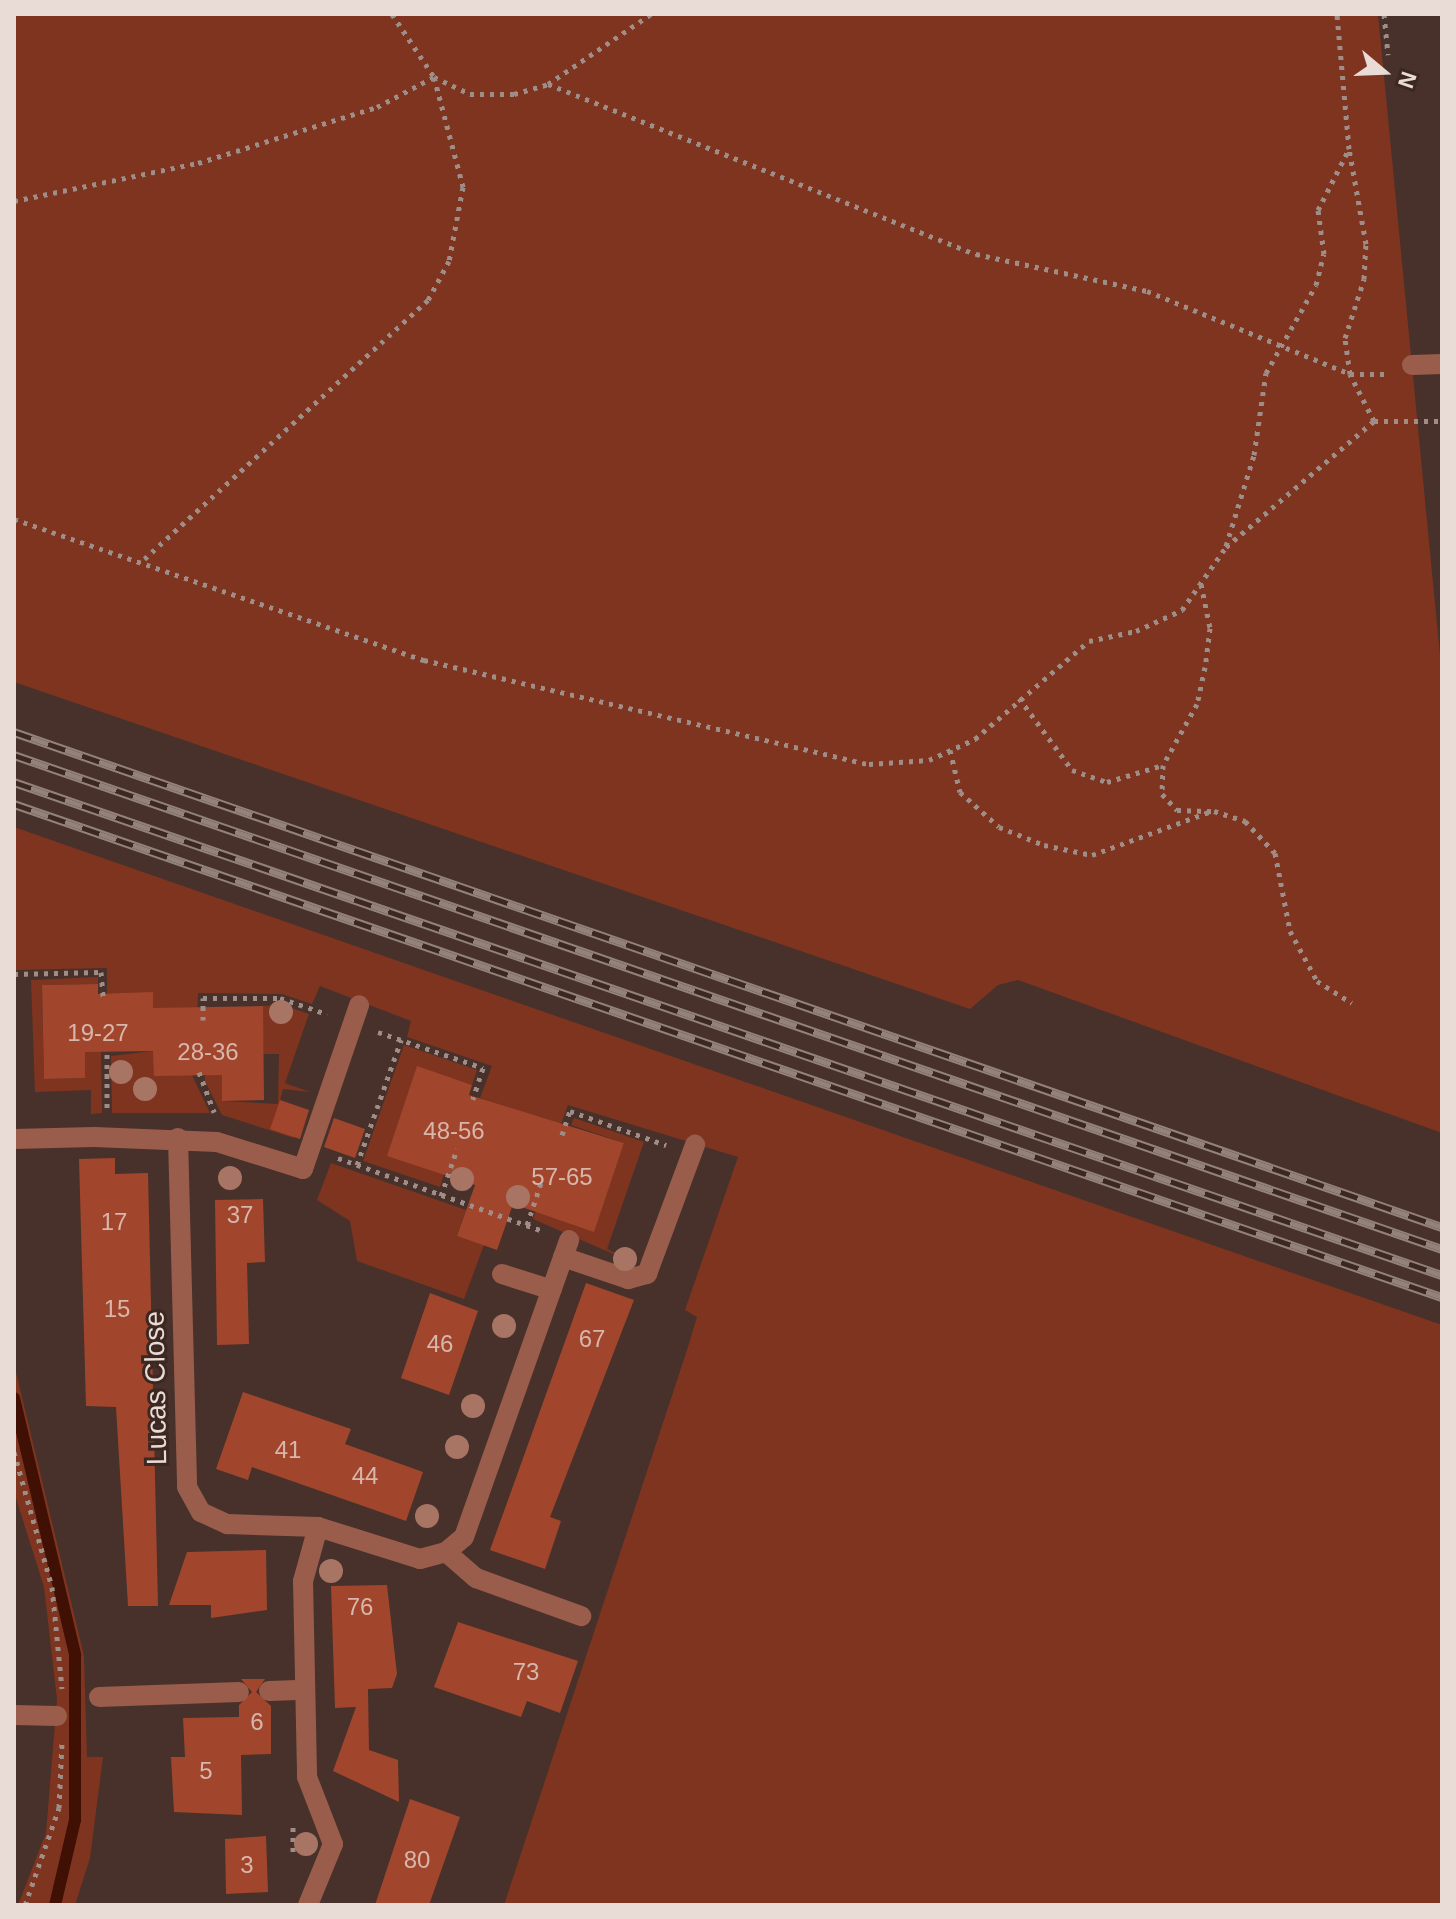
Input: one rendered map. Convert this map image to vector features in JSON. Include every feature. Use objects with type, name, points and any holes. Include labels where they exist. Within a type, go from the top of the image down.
[{"type":"street","points":[[1412,365],[1442,364]]},
{"type":"street","points":[[14,1139],[178,1138],[233,1145],[303,1169],[359,1005]]},
{"type":"street","name":"Lucas Close","points":[[178,1138],[187,1487],[201,1512],[227,1524],[318,1527],[404,1556],[446,1552]]},
{"type":"street","points":[[581,1616],[476,1578],[446,1552],[469,1524],[566,1248],[628,1279],[647,1274],[695,1145]]},
{"type":"street","points":[[502,1274],[552,1290]]},
{"type":"street","points":[[308,1905],[333,1844],[310,1793],[305,1690],[303,1581],[318,1527]]},
{"type":"street","points":[[269,1691],[305,1690]]},
{"type":"street","points":[[99,1697],[239,1692]]},
{"type":"street","points":[[14,1715],[61,1716]]},
{"type":"path","points":[[144,559],[428,300],[449,261],[463,187],[434,77],[392,14]]},
{"type":"path","points":[[434,77],[470,94],[514,94],[548,84],[651,14]]},
{"type":"path","points":[[1337,14],[1349,149],[1366,244],[1364,279],[1345,338],[1350,374],[1374,421]]},
{"type":"path","points":[[1384,14],[1388,55]]},
{"type":"path","points":[[14,201],[198,163],[377,107],[434,77]]},
{"type":"path","points":[[548,84],[976,254],[1147,291],[1350,374],[1385,375],[1412,365]]},
{"type":"path","points":[[1226,547],[1254,455],[1266,373],[1316,285],[1324,254],[1318,210],[1349,149]]},
{"type":"path","points":[[14,519],[144,559],[424,660],[869,764],[929,760],[975,739],[1019,698],[1089,641],[1136,631],[1182,610],[1226,547],[1374,421],[1442,421]]},
{"type":"path","points":[[1200,583],[1210,628],[1203,679],[1197,704],[1163,765],[1162,794],[1177,810],[1214,811],[1245,821],[1275,853],[1290,931],[1317,981],[1352,1003]]},
{"type":"path","points":[[1019,698],[1072,770],[1107,782],[1163,765]]},
{"type":"path","points":[[950,750],[960,792],[999,827],[1044,845],[1092,855],[1214,811]]},
{"type":"path","points":[[14,974],[101,972],[103,997]]},
{"type":"path","points":[[203,1020],[203,998],[280,998],[311,1008]]},
{"type":"path","points":[[357,1165],[403,1041],[483,1068],[473,1099]]},
{"type":"path","points":[[107,1049],[107,1113]]},
{"type":"path","points":[[199,1072],[215,1114]]},
{"type":"path","points":[[562,1135],[570,1111],[638,1136]]},
{"type":"path","points":[[310,1148],[527,1225],[566,1248]]},
{"type":"path","points":[[441,1196],[457,1149]]},
{"type":"path","points":[[527,1225],[541,1183]]},
{"type":"path","points":[[14,1452],[52,1587],[61,1716],[59,1808],[25,1905]]},
{"type":"path","points":[[293,1876],[293,1812],[310,1793]]},
{"type":"shaded area","points":[[14,14],[1378,14],[1442,676],[1442,1133],[1018,980],[998,985],[970,1009],[14,682]]},
{"type":"shaded area","points":[[14,827],[1442,1325],[1442,1905],[504,1905],[687,1350],[697,1317],[685,1310],[738,1157],[568,1105],[558,1132],[480,1098],[492,1066],[407,1037],[411,1021],[320,986],[312,1004],[282,994],[198,993],[197,1020],[153,1018],[107,993],[107,968],[14,970]]},
{"type":"shaded area","points":[[98,977],[98,984],[42,985],[44,1079],[85,1078],[85,1052],[101,1049],[102,1113],[91,1114],[91,1090],[35,1092],[31,980]]},
{"type":"shaded area","points":[[282,1005],[309,1014],[285,1083],[310,1092],[283,1089],[279,1104],[294,1138],[222,1115],[205,1081],[205,1072],[222,1075],[223,1101],[278,1104],[279,1054],[263,1054],[263,1006]]},
{"type":"shaded area","points":[[404,1045],[477,1070],[472,1085],[417,1067],[452,1147],[440,1187],[363,1161]]},
{"type":"shaded area","points":[[153,1051],[192,1075],[210,1113],[112,1113],[111,1056]]},
{"type":"shaded area","points":[[574,1118],[644,1142],[607,1249],[634,1263],[533,1219],[545,1185],[594,1231],[624,1143],[571,1125]]},
{"type":"shaded area","points":[[331,1163],[466,1210],[457,1236],[484,1245],[464,1299],[357,1261],[350,1221],[317,1200]]},
{"type":"shaded area","points":[[14,1364],[84,1656],[87,1757],[103,1757],[90,1858],[75,1905],[18,1905],[46,1833],[57,1699],[44,1587],[14,1492]]},
{"type":"building","points":[[98,984],[98,994],[153,992],[153,1008],[263,1006],[264,1100],[222,1101],[222,1075],[154,1076],[153,1051],[85,1052],[85,1078],[44,1079],[42,985]]},
{"type":"building","points":[[417,1066],[472,1085],[469,1095],[624,1143],[594,1232],[513,1204],[497,1250],[457,1236],[475,1185],[387,1156]]},
{"type":"building","points":[[280,1100],[309,1110],[300,1139],[270,1129]]},
{"type":"building","points":[[334,1118],[365,1129],[355,1158],[324,1147]]},
{"type":"building","points":[[115,1158],[115,1174],[148,1173],[158,1606],[128,1606],[116,1407],[86,1406],[79,1159]]},
{"type":"building","points":[[263,1199],[265,1262],[247,1263],[249,1344],[217,1345],[215,1200]]},
{"type":"building","points":[[586,1283],[634,1300],[550,1517],[561,1521],[545,1569],[490,1550]]},
{"type":"building","points":[[430,1293],[478,1311],[449,1395],[401,1378]]},
{"type":"building","points":[[243,1392],[351,1429],[345,1444],[423,1472],[406,1521],[252,1467],[248,1480],[216,1469]]},
{"type":"building","points":[[266,1550],[267,1610],[211,1618],[211,1605],[169,1605],[187,1552]]},
{"type":"building","points":[[387,1585],[397,1674],[392,1688],[368,1689],[369,1750],[398,1760],[399,1802],[333,1771],[356,1707],[335,1708],[331,1586]]},
{"type":"building","points":[[458,1622],[578,1661],[560,1713],[527,1701],[521,1717],[434,1687]]},
{"type":"building","points":[[241,1679],[265,1679],[256,1692],[271,1706],[271,1754],[241,1755],[242,1815],[174,1812],[171,1757],[185,1757],[183,1718],[239,1717],[239,1705],[252,1692]]},
{"type":"building","points":[[410,1799],[460,1817],[429,1905],[375,1905]]},
{"type":"building","points":[[266,1836],[268,1892],[226,1894],[225,1839]]},
{"type":"waterway","points":[[14,1398],[75,1655],[75,1820],[55,1905]]},
{"type":"railway","points":[[14,732],[1442,1227]]},
{"type":"railway","points":[[14,755],[1442,1249]]},
{"type":"railway","points":[[14,782],[1442,1275]]},
{"type":"railway","points":[[14,804],[1442,1297]]}]
